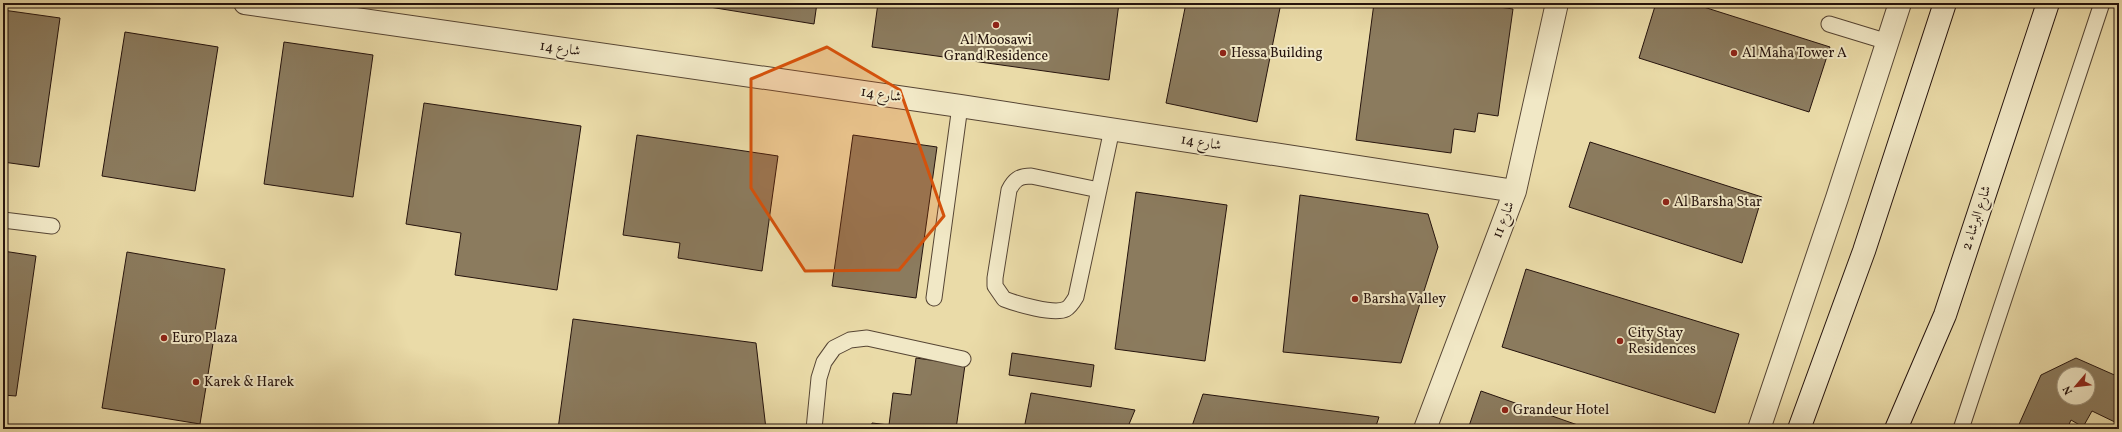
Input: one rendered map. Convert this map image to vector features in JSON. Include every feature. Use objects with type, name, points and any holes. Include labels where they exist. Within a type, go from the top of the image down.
[{"type":"street","name":"شارع 14","points":[[245,3],[960,106],[1515,191]]},
{"type":"street","name":"شارع 11","points":[[1426,429],[1515,191],[1557,3]]},
{"type":"street","points":[[1759,429],[1900,3]]},
{"type":"street","points":[[1799,429],[1864,251],[1946,3]]},
{"type":"street","name":"شارع البرشاء 2","points":[[1896,429],[1945,315],[2048,3]]},
{"type":"lane","points":[[1961,429],[2102,3]]},
{"type":"lane","points":[[1830,24],[1888,42]]},
{"type":"lane","points":[[934,298],[960,106]]},
{"type":"lane","points":[[1099,190],[1031,176],[1023,176],[1012,184],[1009,190],[995,286],[1004,299],[1052,311],[1066,309],[1072,304],[1076,297],[1099,190],[1112,129]]},
{"type":"lane","points":[[3,220],[52,226]]},
{"type":"lane","points":[[814,429],[819,378],[824,362],[834,348],[850,340],[867,338],[963,359]]},
{"type":"highlighted area","points":[[827,47],[900,90],[944,216],[899,270],[805,271],[751,188],[751,79]]},
{"type":"building","points":[[685,3],[817,3],[814,24]]},
{"type":"building","name":"Al Moosawi Grand Residence","points":[[878,3],[1119,3],[1109,80],[872,47]]},
{"type":"building","name":"Hessa Building","points":[[1186,3],[1281,3],[1257,122],[1166,103]]},
{"type":"building","points":[[1374,3],[1472,3],[1513,9],[1498,116],[1478,113],[1475,132],[1454,129],[1451,153],[1356,140]]},
{"type":"building","name":"Al Maha Tower A","points":[[1656,3],[1691,3],[1830,47],[1809,112],[1639,58]]},
{"type":"building","points":[[3,10],[60,18],[39,167],[3,162]]},
{"type":"building","points":[[125,32],[218,47],[195,191],[102,176]]},
{"type":"building","points":[[284,42],[373,55],[353,197],[264,184]]},
{"type":"building","points":[[424,103],[581,126],[557,290],[455,275],[461,233],[406,224]]},
{"type":"building","points":[[637,135],[778,156],[762,271],[678,258],[680,243],[623,235]]},
{"type":"building","points":[[853,135],[937,147],[916,298],[832,286]]},
{"type":"building","name":"Al Barsha Star","points":[[1590,142],[1762,197],[1742,263],[1569,207]]},
{"type":"building","points":[[1136,192],[1227,205],[1205,361],[1115,349]]},
{"type":"building","name":"Barsha Valley","points":[[1300,195],[1428,214],[1438,247],[1401,363],[1283,352]]},
{"type":"building","points":[[3,251],[36,256],[16,396],[3,395]]},
{"type":"building","name":"Euro Plaza","points":[[127,252],[225,269],[200,424],[102,408]]},
{"type":"building","name":"City Stay Residences","points":[[1526,269],[1739,334],[1715,413],[1502,347]]},
{"type":"building","points":[[573,319],[756,343],[766,429],[558,429]]},
{"type":"building","points":[[1012,353],[1094,365],[1091,387],[1009,375]]},
{"type":"building","points":[[916,358],[965,365],[956,429],[871,429],[872,423],[889,425],[893,393],[911,395]]},
{"type":"building","points":[[2076,358],[2094,366],[2060,366]]},
{"type":"building","points":[[2096,367],[2119,377],[2119,424],[2092,411],[2083,427],[2071,420],[2067,429],[2017,429],[2041,375],[2056,368],[2056,406],[2096,406]]},
{"type":"building","name":"Grandeur Hotel","points":[[1481,391],[1589,429],[1468,429]]},
{"type":"building","points":[[1031,393],[1135,410],[1127,429],[1024,429]]},
{"type":"building","points":[[1203,394],[1379,417],[1375,429],[1191,429]]},
{"type":"place","name":"Al Moosawi Grand Residence","points":[[996,25]]},
{"type":"place","name":"Hessa Building","points":[[1223,53]]},
{"type":"place","name":"Al Maha Tower A","points":[[1734,53]]},
{"type":"place","name":"Al Barsha Star","points":[[1666,202]]},
{"type":"place","name":"Barsha Valley","points":[[1355,299]]},
{"type":"place","name":"Euro Plaza","points":[[164,338]]},
{"type":"place","name":"City Stay Residences","points":[[1620,341]]},
{"type":"place","name":"Karek & Harek","points":[[196,382]]},
{"type":"place","name":"Grandeur Hotel","points":[[1505,410]]}]
